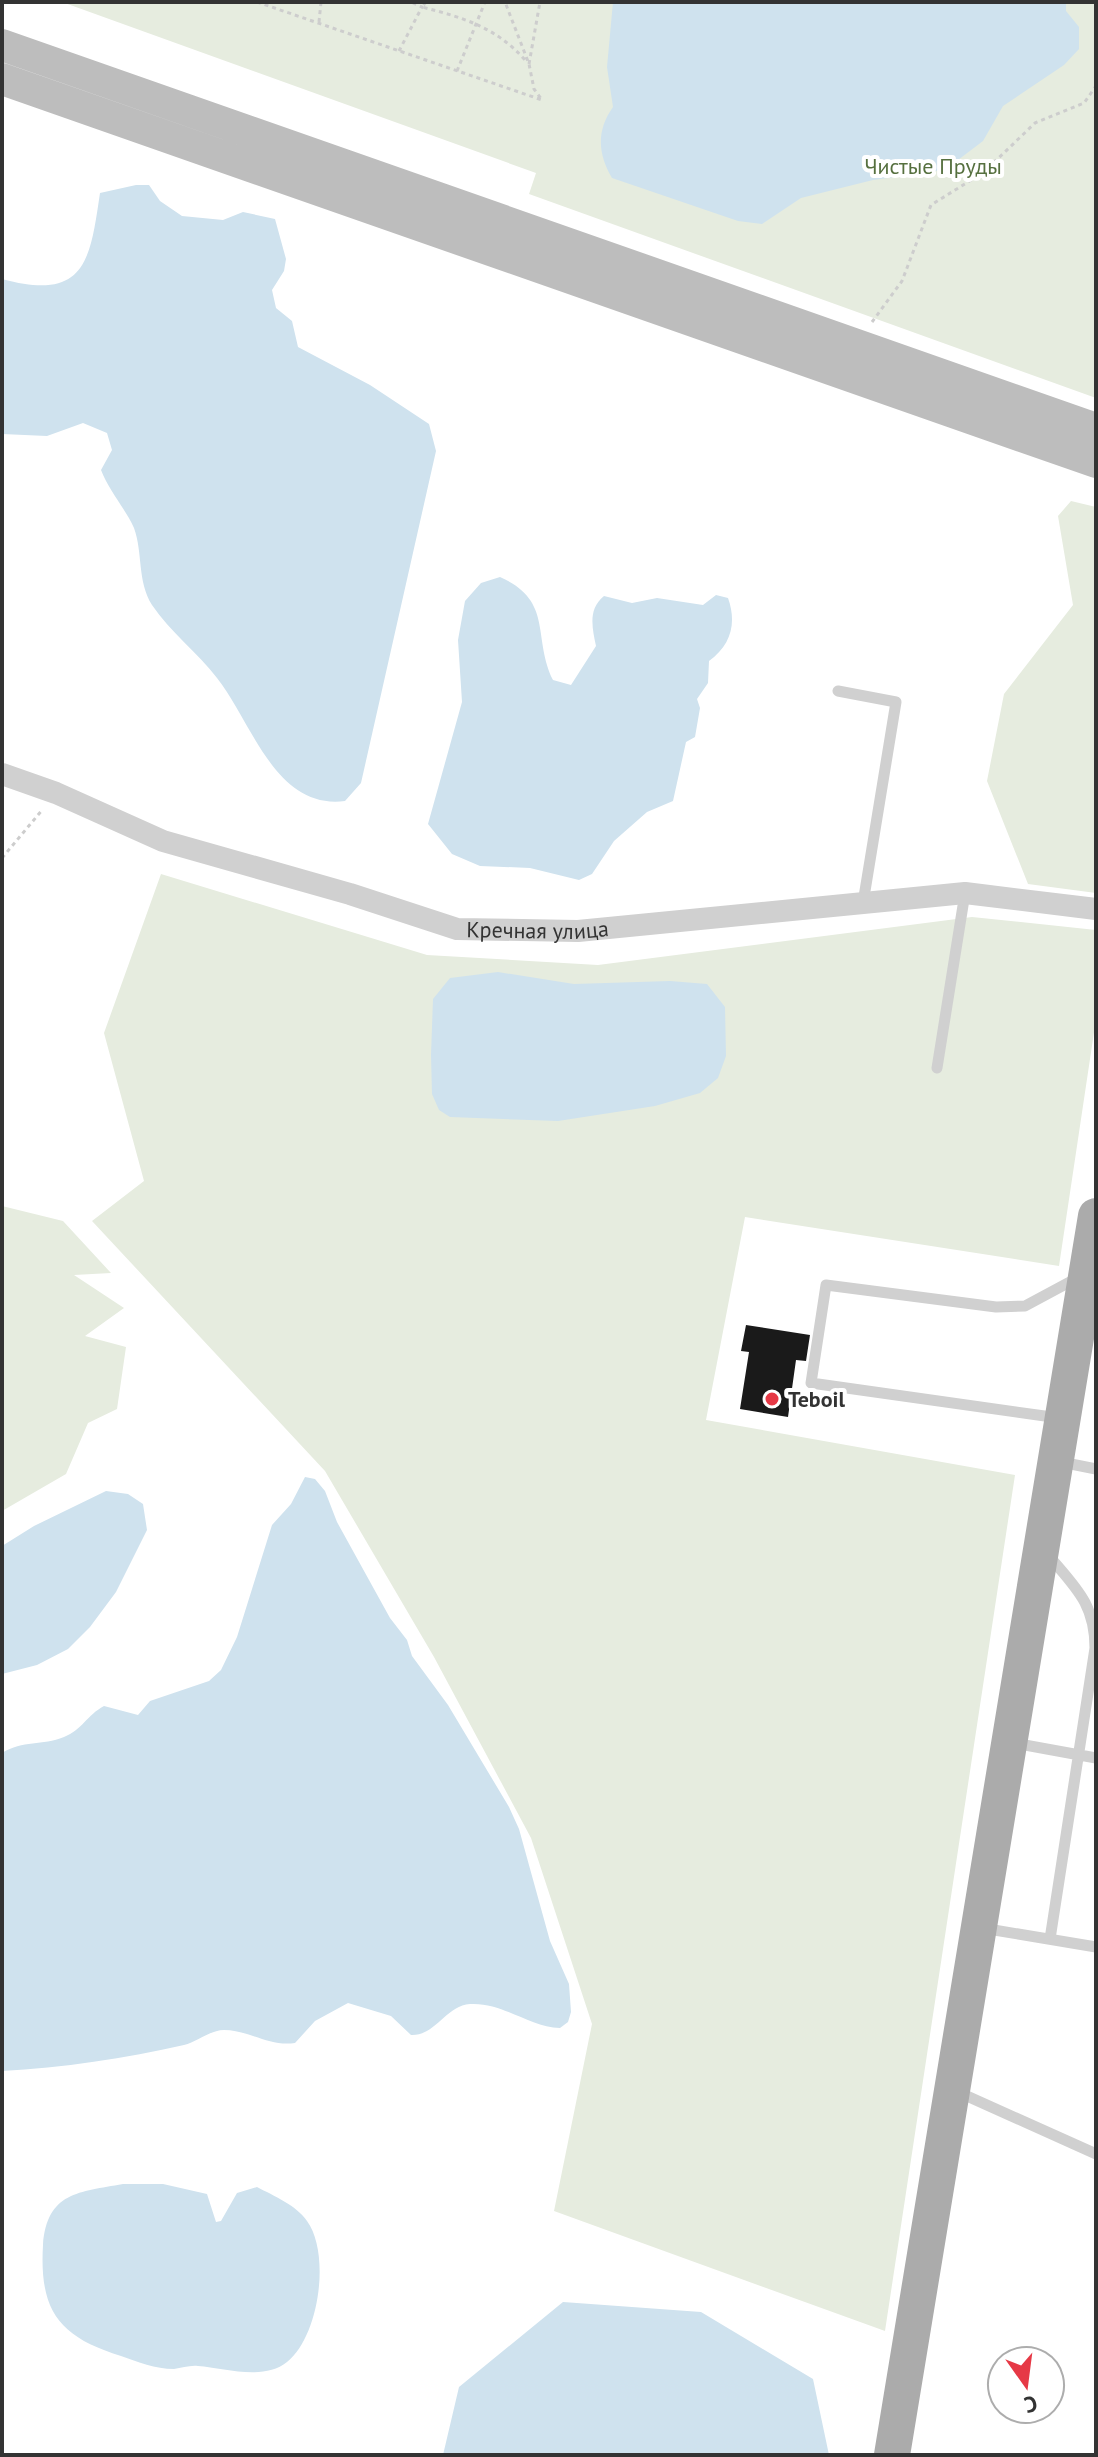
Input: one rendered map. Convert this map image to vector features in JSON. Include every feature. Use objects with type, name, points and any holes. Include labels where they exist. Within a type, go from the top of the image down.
[{"type":"main road","points":[[2,45],[1096,429]]},
{"type":"main road","points":[[2,79],[1096,462]]},
{"type":"main road","points":[[892,2455],[1096,1216]]},
{"type":"street","name":"Кречная улица","points":[[2,774],[56,793],[163,841],[350,894],[457,929],[578,931],[965,893],[1096,909]]},
{"type":"lane","points":[[838,691],[896,702],[863,903]]},
{"type":"lane","points":[[937,1068],[965,893]]},
{"type":"lane","points":[[1062,1419],[811,1383],[826,1285],[996,1307],[1025,1306],[1086,1273]]},
{"type":"lane","points":[[1055,1461],[1096,1469]]},
{"type":"lane","points":[[1041,1546],[1089,1604],[1095,1627],[1079,1755],[1050,1939]]},
{"type":"lane","points":[[1009,1742],[1096,1758]]},
{"type":"lane","points":[[980,1927],[1096,1947]]},
{"type":"lane","points":[[951,2089],[1096,2154]]},
{"type":"path","points":[[257,2],[542,100],[534,89],[529,64],[505,2]]},
{"type":"path","points":[[319,22],[321,2]]},
{"type":"path","points":[[411,2],[476,21],[513,45],[529,64]]},
{"type":"path","points":[[399,51],[426,2]]},
{"type":"path","points":[[457,71],[485,2]]},
{"type":"path","points":[[529,64],[540,2]]},
{"type":"path","points":[[867,329],[902,281],[931,205],[984,172],[1035,123],[1084,103],[1096,86]]},
{"type":"path","points":[[2,858],[56,793]]},
{"type":"green space","name":"Чистые Пруды","points":[[62,2],[1096,2],[1096,398],[529,194],[536,173]]},
{"type":"green space","points":[[1071,501],[1096,507],[1096,893],[1028,884],[987,781],[1004,694],[1073,605],[1058,516]]},
{"type":"green space","points":[[161,874],[427,955],[598,965],[972,917],[1096,930],[1096,1019],[1059,1266],[745,1217],[706,1420],[1015,1475],[885,2331],[554,2211],[592,2024],[531,1838],[434,1657],[325,1471],[92,1221],[144,1181],[104,1033]]},
{"type":"green space","points":[[2,1206],[63,1221],[111,1273],[74,1275],[124,1308],[85,1336],[126,1347],[117,1409],[88,1423],[66,1474],[2,1511]]},
{"type":"water","points":[[613,2],[1066,2],[1066,11],[1079,27],[1079,49],[1064,65],[1003,106],[983,141],[954,163],[934,172],[873,180],[801,198],[762,224],[738,221],[612,178],[601,142],[604,125],[613,107],[607,67]]},
{"type":"water","points":[[149,185],[160,201],[182,216],[223,220],[243,212],[275,219],[286,259],[284,271],[272,290],[276,308],[292,321],[298,347],[370,385],[429,424],[436,451],[361,783],[345,801],[321,800],[300,792],[283,778],[254,739],[217,678],[152,605],[144,586],[134,528],[101,470],[112,450],[107,433],[83,423],[47,436],[2,434],[2,279],[30,285],[51,285],[67,280],[79,270],[87,256],[100,193]]},
{"type":"water","points":[[500,577],[528,597],[539,621],[543,649],[553,680],[571,685],[596,646],[593,613],[604,596],[632,603],[657,598],[703,605],[716,595],[728,598],[731,607],[730,633],[723,648],[709,661],[708,683],[697,699],[700,708],[695,737],[686,742],[673,801],[647,812],[614,841],[592,874],[579,880],[530,868],[480,866],[452,854],[428,824],[462,702],[458,640],[465,601],[481,583]]},
{"type":"water","points":[[498,972],[574,984],[670,981],[707,984],[725,1007],[726,1056],[718,1078],[700,1093],[655,1106],[558,1121],[450,1117],[439,1110],[432,1094],[433,999],[450,978]]},
{"type":"water","points":[[305,1477],[315,1479],[325,1491],[337,1522],[390,1618],[407,1640],[412,1656],[448,1705],[509,1807],[519,1829],[550,1941],[569,1984],[571,2012],[568,2022],[560,2028],[549,2027],[494,2007],[470,2004],[454,2010],[427,2031],[411,2035],[391,2016],[348,2003],[315,2021],[295,2043],[276,2043],[224,2030],[184,2045],[140,2054],[71,2065],[2,2071],[2,1753],[17,1746],[64,1737],[104,1706],[138,1715],[150,1701],[209,1681],[221,1670],[237,1637],[272,1525],[291,1504]]},
{"type":"water","points":[[106,1491],[128,1494],[143,1504],[147,1530],[116,1592],[90,1627],[68,1649],[37,1665],[2,1674],[2,1546],[34,1526]]},
{"type":"water","points":[[123,2184],[163,2184],[207,2194],[216,2222],[221,2221],[237,2193],[257,2187],[302,2215],[314,2236],[318,2253],[318,2294],[307,2334],[287,2362],[278,2368],[256,2372],[195,2366],[160,2368],[100,2349],[68,2330],[50,2305],[45,2288],[43,2245],[46,2227],[51,2214],[68,2198],[92,2189]]},
{"type":"water","points":[[563,2302],[701,2312],[813,2379],[829,2455],[443,2455],[459,2387]]},
{"type":"building","points":[[746,1325],[810,1335],[806,1361],[796,1360],[788,1417],[740,1409],[749,1352],[741,1351]]},
{"type":"place","name":"Teboil","points":[[772,1399]]}]
